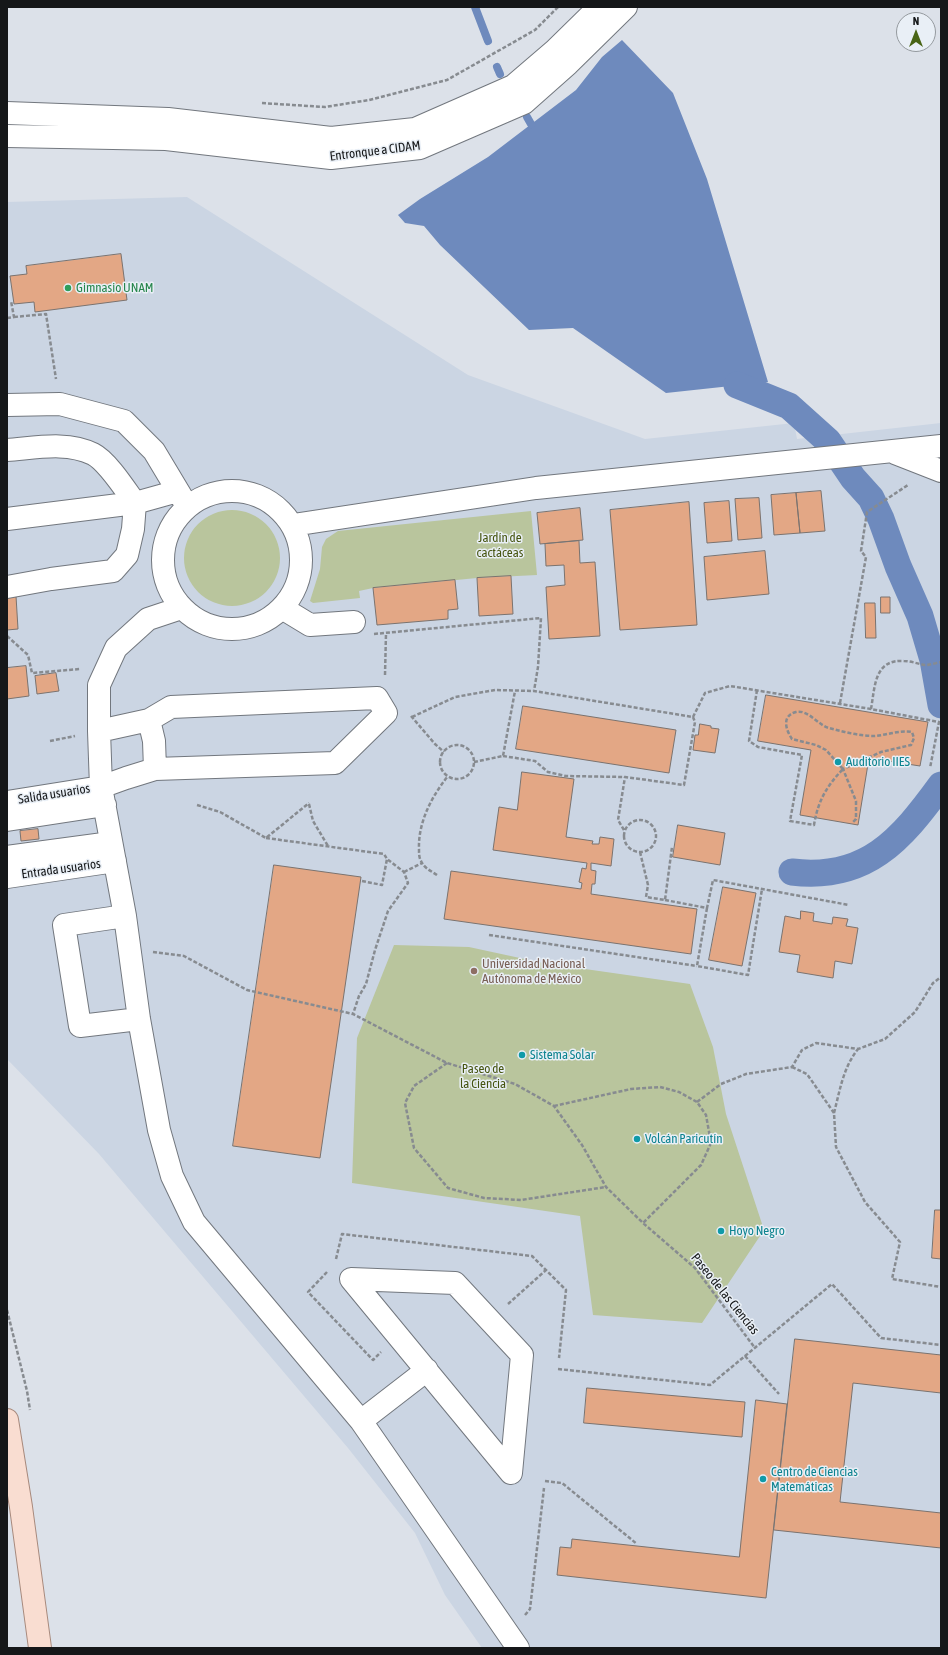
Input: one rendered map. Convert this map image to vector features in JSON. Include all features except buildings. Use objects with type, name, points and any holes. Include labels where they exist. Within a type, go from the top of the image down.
[{"type":"main road","points":[[7,1420],[14,1508],[40,1648]]},
{"type":"lane","name":"Entronque a CIDAM","points":[[7,114],[167,129],[331,138],[415,129],[513,86],[555,50],[599,7]]},
{"type":"lane","name":"Entronque a CIDAM","points":[[7,136],[167,129],[331,158],[420,148],[524,103],[568,64],[626,7]]},
{"type":"lane","points":[[7,404],[60,404],[124,421],[154,450],[182,499]]},
{"type":"lane","points":[[7,450],[68,446],[93,454],[113,472],[135,503],[133,528],[127,555],[113,571],[51,579],[7,587]]},
{"type":"lane","points":[[292,525],[536,488],[941,446]]},
{"type":"lane","points":[[892,452],[941,472]]},
{"type":"lane","points":[[7,519],[135,503],[182,499],[224,491],[244,491],[263,498],[280,509],[292,525],[301,546],[302,568],[295,590],[282,608],[264,622],[243,629],[221,629],[199,622],[181,608],[168,589],[162,567],[163,544],[182,499]]},
{"type":"lane","points":[[181,608],[148,619],[116,648],[99,685],[99,731],[103,796],[125,916],[139,1019],[159,1130],[172,1176],[194,1222],[361,1421],[518,1648]]},
{"type":"lane","points":[[282,608],[310,626],[354,622]]},
{"type":"lane","points":[[7,820],[103,796],[126,778],[155,769],[335,763],[386,712],[377,698],[171,707],[149,720],[99,731]]},
{"type":"lane","points":[[149,720],[154,741],[155,769]]},
{"type":"lane","name":"Salida usuarios","points":[[7,802],[103,796]]},
{"type":"lane","points":[[7,857],[113,852]]},
{"type":"lane","name":"Entrada usuarios","points":[[7,877],[113,852]]},
{"type":"lane","points":[[125,916],[64,924],[80,1026],[139,1019]]},
{"type":"lane","points":[[351,1279],[455,1283],[522,1355],[511,1474],[427,1370],[351,1279]]},
{"type":"lane","points":[[361,1421],[427,1370]]},
{"type":"path","points":[[256,103],[325,107],[369,100],[447,80],[535,30],[558,7]]},
{"type":"path","points":[[11,301],[14,317]]},
{"type":"path","points":[[7,318],[46,314],[60,404]]},
{"type":"path","points":[[840,704],[866,557],[861,551],[867,512],[910,484]]},
{"type":"path","points":[[354,622],[368,635],[541,618],[538,667],[534,691]]},
{"type":"path","points":[[385,666],[386,633]]},
{"type":"path","points":[[7,636],[28,655],[32,673],[81,669]]},
{"type":"path","points":[[871,709],[876,682],[880,670],[886,664],[902,660],[926,665],[941,662]]},
{"type":"path","points":[[474,762],[503,756],[535,761],[548,772],[566,776],[625,777],[684,785],[695,722],[693,717],[705,693],[730,686],[871,709],[939,722],[930,768]]},
{"type":"path","points":[[444,752],[435,744],[412,717],[455,697],[495,690],[534,691],[693,717]]},
{"type":"path","points":[[758,690],[749,740],[758,747],[802,755],[790,821],[814,825],[818,804],[833,780],[843,769],[881,752],[911,745],[914,738],[912,732],[890,733],[876,736],[862,735],[826,728],[802,712],[796,712],[790,716],[786,722],[786,731],[792,739],[816,745],[826,750],[843,769],[856,801],[856,819],[853,822]]},
{"type":"path","points":[[503,756],[515,691]]},
{"type":"path","points":[[461,746],[470,752],[474,762],[473,767],[467,775],[457,779],[448,776],[443,771],[440,760],[444,752],[450,747],[461,746]]},
{"type":"path","points":[[437,874],[426,868],[420,860],[419,839],[426,811],[439,788],[448,776]]},
{"type":"path","points":[[624,830],[631,822],[642,819],[655,828],[656,839],[654,844],[646,851],[635,852],[626,845],[624,840],[624,830],[618,820],[625,777]]},
{"type":"path","points":[[266,838],[309,803],[313,821],[328,846]]},
{"type":"path","points":[[197,805],[220,812],[266,838],[384,854],[387,860],[404,872],[408,883],[388,911],[366,984],[353,1014]]},
{"type":"path","points":[[665,900],[672,847]]},
{"type":"path","points":[[640,852],[648,885],[646,897],[707,908]]},
{"type":"path","points":[[362,881],[382,885],[387,860]]},
{"type":"path","points":[[404,872],[422,863]]},
{"type":"path","points":[[697,966],[713,880],[849,905]]},
{"type":"path","points":[[489,935],[748,974],[762,889]]},
{"type":"path","name":"Paseo de las Ciencias","points":[[151,952],[184,956],[247,990],[353,1014],[447,1063],[515,1084],[554,1106],[582,1145],[606,1187],[643,1223],[695,1268],[755,1348]]},
{"type":"path","points":[[792,1067],[802,1050],[816,1043],[858,1049],[885,1039],[916,1012],[933,983],[941,977]]},
{"type":"path","points":[[858,1049],[849,1060],[834,1113],[836,1147],[865,1202],[900,1242],[892,1279],[941,1287]]},
{"type":"path","points":[[447,1063],[414,1086],[405,1103],[414,1148],[448,1188],[484,1198],[521,1200],[606,1187]]},
{"type":"path","points":[[697,1102],[721,1084],[746,1074],[792,1067],[807,1074],[834,1113]]},
{"type":"path","points":[[554,1106],[631,1089],[660,1086],[679,1092],[697,1102],[706,1114],[710,1143],[701,1165],[643,1223]]},
{"type":"path","points":[[490,1321],[546,1270]]},
{"type":"path","points":[[558,1369],[710,1385],[832,1284],[881,1338],[941,1345]]},
{"type":"path","points":[[745,1356],[779,1394]]},
{"type":"path","points":[[545,1481],[562,1482],[637,1544]]},
{"type":"path","points":[[521,1620],[530,1609],[544,1488]]},
{"type":"shaded area","name":"Universidad Nacional Autónoma de México","points":[[187,197],[468,375],[645,439],[794,423],[797,439],[941,423],[941,1648],[482,1648],[445,1595],[415,1533],[348,1448],[99,1154],[7,1059],[7,202]]},
{"type":"green space","points":[[232,510],[251,513],[266,524],[277,539],[280,558],[277,577],[266,592],[251,603],[232,606],[213,603],[198,592],[187,577],[184,558],[187,539],[198,524],[213,513]]},
{"type":"green space","name":"Jardín de cactáceas","points":[[531,511],[537,575],[477,578],[373,588],[359,591],[360,598],[313,603],[310,601],[320,569],[322,547],[326,539],[338,531]]},
{"type":"green space","name":"Paseo de la Ciencia","points":[[394,945],[469,947],[543,963],[690,984],[713,1047],[726,1114],[764,1230],[702,1323],[593,1315],[580,1216],[352,1183],[357,1038]]},
{"type":"water","points":[[622,40],[673,93],[707,179],[768,382],[666,393],[573,328],[529,330],[440,245],[424,226],[405,223],[398,215],[420,199],[488,157],[576,90],[602,57]]},
{"type":"waterway","points":[[475,7],[488,41]]},
{"type":"waterway","points":[[497,67],[500,74]]},
{"type":"waterway","points":[[527,117],[531,124]]},
{"type":"waterway","points":[[737,385],[789,406],[828,441],[853,478],[871,498],[920,616],[933,660],[941,705]]},
{"type":"waterway","points":[[792,872],[818,873],[841,870],[861,863],[896,839],[911,823],[941,785]]},
{"type":"place","name":"Gimnasio UNAM","points":[[68,288]]},
{"type":"place","name":"Auditorio IIES","points":[[838,762]]},
{"type":"place","name":"Universidad Nacional Autónoma de México","points":[[474,971]]},
{"type":"place","name":"Sistema Solar","points":[[522,1055]]},
{"type":"place","name":"Volcán Paricutín","points":[[637,1139]]},
{"type":"place","name":"Hoyo Negro","points":[[721,1231]]},
{"type":"place","name":"Centro de Ciencias Matemáticas","points":[[763,1479]]}]
